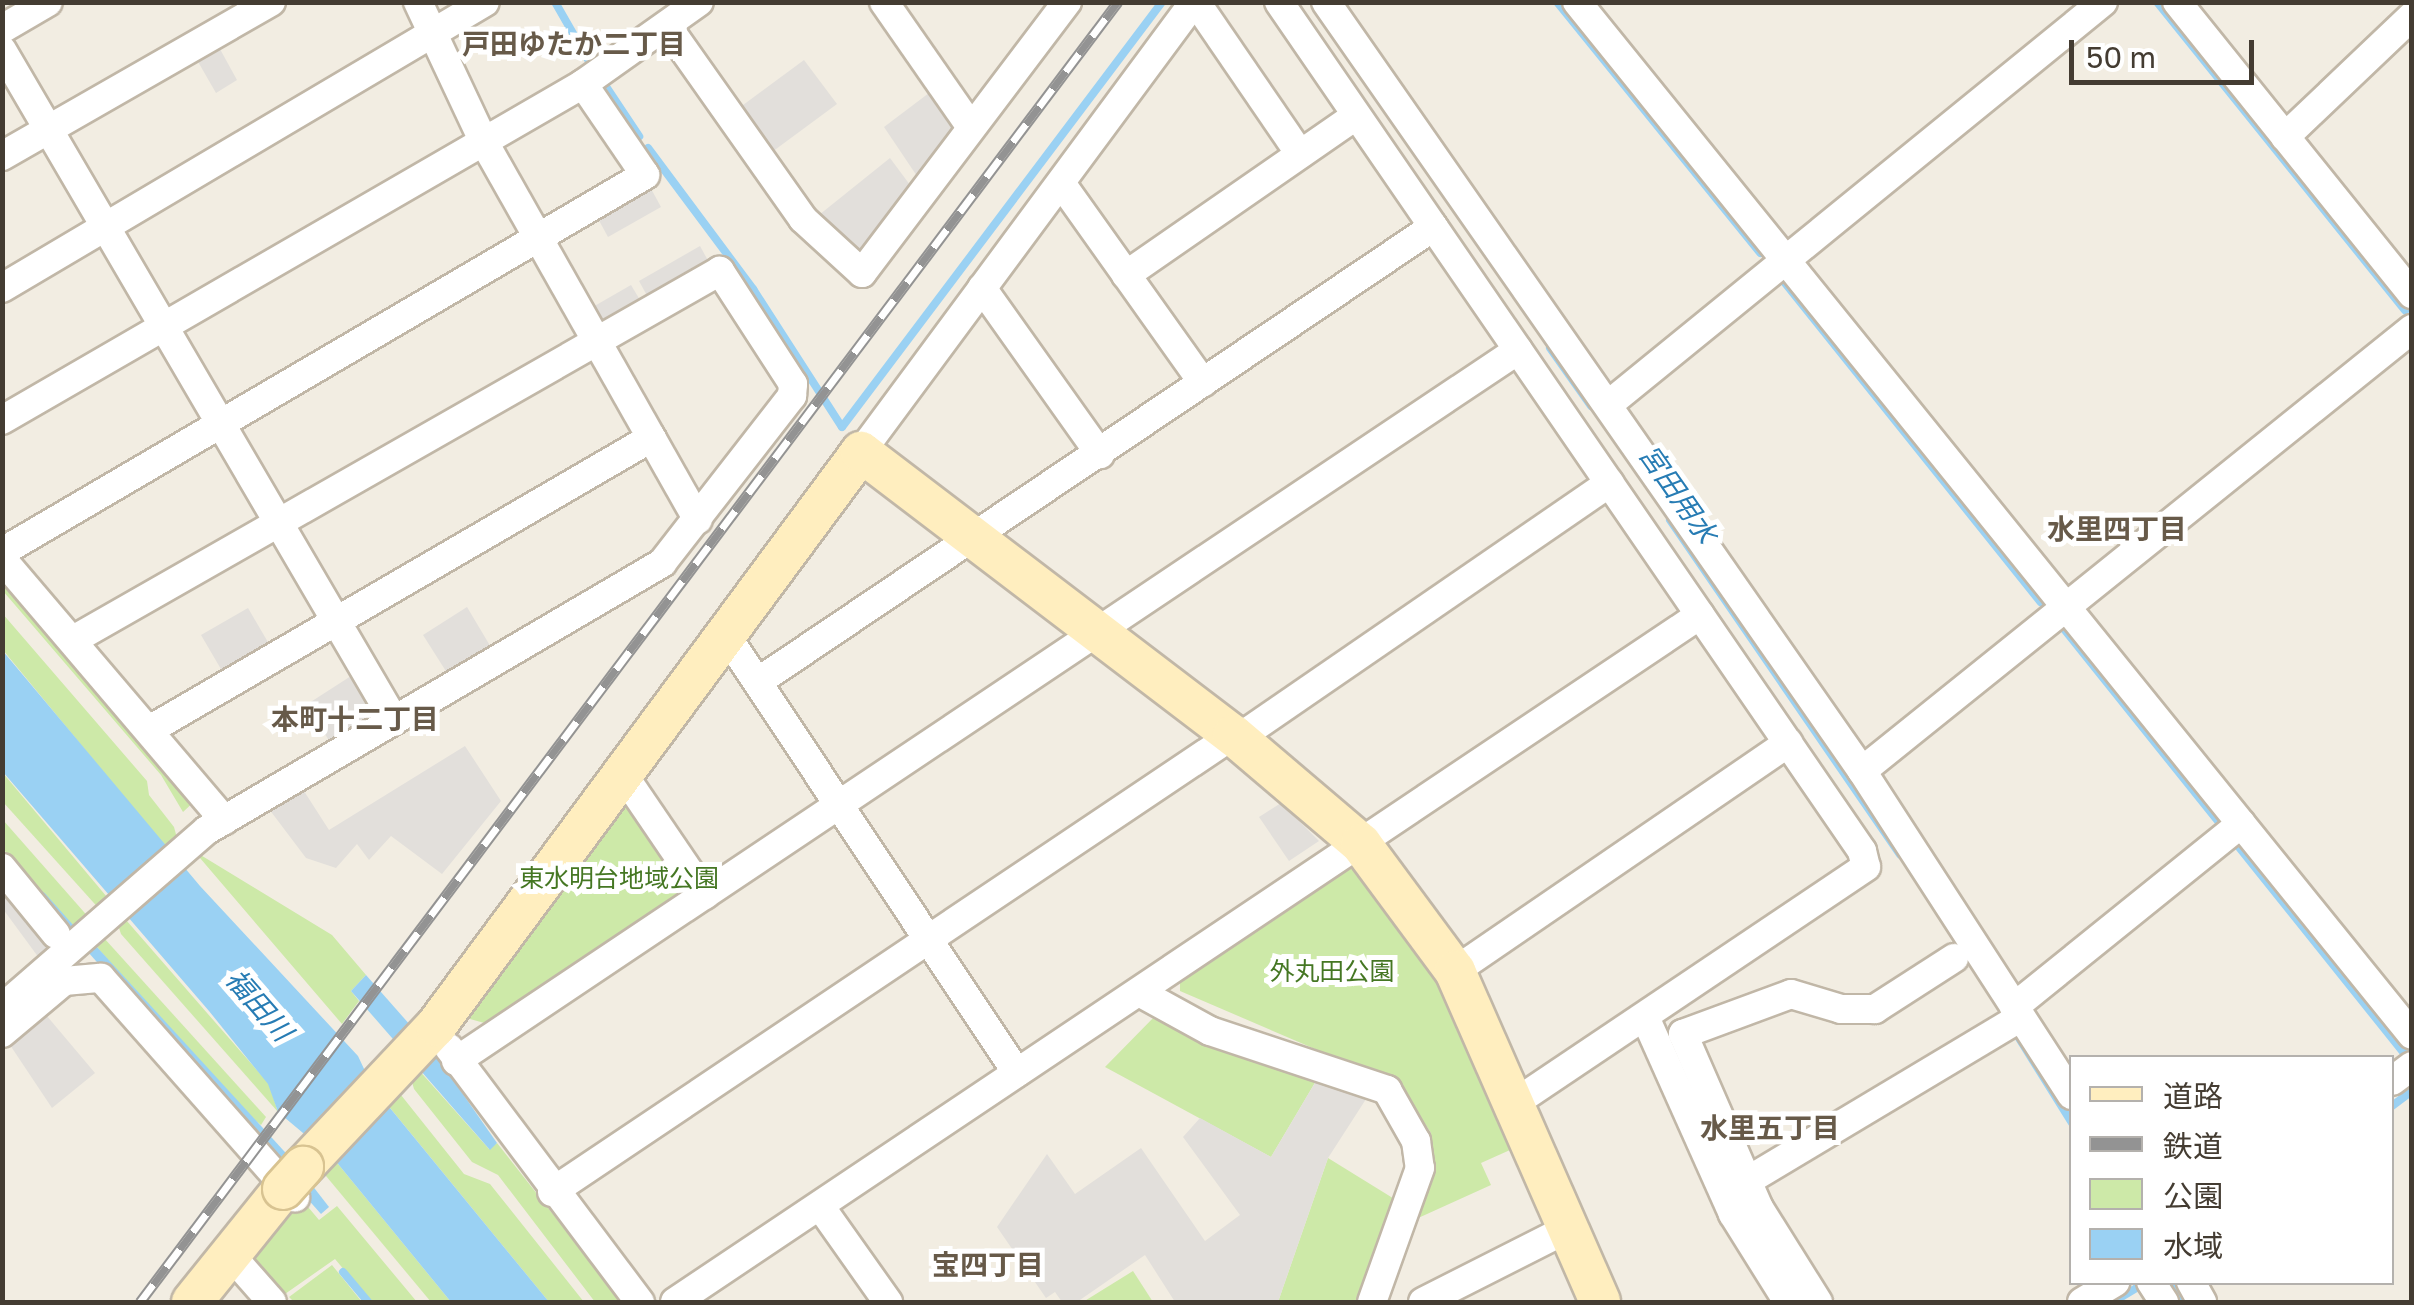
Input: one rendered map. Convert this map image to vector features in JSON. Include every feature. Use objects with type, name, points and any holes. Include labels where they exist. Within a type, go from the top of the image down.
[{"type":"street","points":[[2,29],[48,2]]},
{"type":"street","points":[[2,156],[271,2]]},
{"type":"street","points":[[418,2],[484,142],[698,520]]},
{"type":"street","points":[[2,288],[486,2]]},
{"type":"street","points":[[2,420],[584,84],[699,2]]},
{"type":"street","points":[[884,2],[970,127]]},
{"type":"street","points":[[667,26],[803,218],[862,274],[1067,2]]},
{"type":"street","points":[[192,1302],[299,1172],[423,1052],[620,770],[1195,2],[1300,154]]},
{"type":"street","points":[[1279,2],[1862,851],[1866,867],[1515,1103]]},
{"type":"street","points":[[1326,2],[1862,771],[2069,1090]]},
{"type":"street","points":[[1577,2],[2412,1035]]},
{"type":"street","points":[[1608,404],[2104,2]]},
{"type":"street","points":[[2177,2],[2412,294]]},
{"type":"street","points":[[2285,138],[2412,16]]},
{"type":"street","points":[[2,50],[394,720]]},
{"type":"street","points":[[224,820],[2,556],[645,176],[584,84]]},
{"type":"street","points":[[1126,275],[1356,116]]},
{"type":"street","points":[[1061,183],[1203,383]]},
{"type":"street","points":[[758,681],[1433,226]]},
{"type":"street","points":[[2,1008],[111,917],[186,846],[224,820],[662,562],[792,396],[793,384],[720,272],[73,640]]},
{"type":"street","points":[[982,288],[1100,454]]},
{"type":"street","points":[[1862,771],[2412,329]]},
{"type":"street","points":[[423,1052],[706,895],[1518,350]]},
{"type":"street","points":[[151,729],[651,438]]},
{"type":"street","points":[[861,452],[1235,737],[1360,844],[1455,970],[1600,1302]]},
{"type":"street","points":[[552,1192],[1610,483]]},
{"type":"street","points":[[676,1302],[1700,615]]},
{"type":"street","points":[[724,632],[1018,1073]]},
{"type":"street","points":[[1455,970],[1788,743]]},
{"type":"street","points":[[620,770],[706,895]]},
{"type":"street","points":[[1747,1181],[2018,1012],[2240,824]]},
{"type":"street","points":[[2,868],[56,934]]},
{"type":"street","points":[[1818,1302],[1747,1181],[1683,1034],[1791,994],[1841,1009],[1875,1009],[1954,958]]},
{"type":"street","points":[[2,1034],[64,980],[101,978],[298,1194],[217,1302]]},
{"type":"street","points":[[1139,992],[1210,1031],[1387,1090],[1416,1141],[1420,1168],[1372,1302]]},
{"type":"street","points":[[1645,1017],[1733,1214],[1788,1302]]},
{"type":"street","points":[[423,1052],[552,1192],[640,1302]]},
{"type":"street","points":[[820,1206],[888,1302]]},
{"type":"street","points":[[1423,1302],[1567,1229]]},
{"type":"street","points":[[242,1268],[272,1302]]},
{"type":"street","points":[[2082,1302],[2110,1285]]},
{"type":"green space","points":[[2,571],[198,798],[183,812],[161,775],[3,591]]},
{"type":"green space","points":[[2,613],[147,781],[149,795],[174,827],[177,838],[166,848],[3,650]]},
{"type":"green space","points":[[2,772],[112,903],[102,912],[3,802]]},
{"type":"green space","name":"東水明台地域公園","points":[[614,807],[628,807],[683,885],[680,897],[488,1024],[470,1019],[467,1003]]},
{"type":"green space","points":[[3,820],[91,920],[78,931],[3,849]]},
{"type":"green space","points":[[194,851],[332,935],[366,975],[351,991],[359,1001],[342,1024]]},
{"type":"green space","name":"外丸田公園","points":[[1350,864],[1441,989],[1510,1150],[1481,1163],[1491,1185],[1416,1219],[1429,1190],[1431,1133],[1399,1085],[1180,991],[1180,976]]},
{"type":"green space","points":[[126,920],[269,1084],[278,1112],[121,934],[118,925]]},
{"type":"green space","points":[[104,938],[266,1117],[261,1125],[232,1101],[96,946]]},
{"type":"green space","points":[[1157,1014],[1184,1034],[1316,1081],[1271,1157],[1105,1067]]},
{"type":"green space","points":[[417,1068],[489,1149],[497,1143],[622,1302],[595,1302],[498,1175],[472,1162],[414,1089],[410,1075]]},
{"type":"green space","points":[[397,1090],[464,1174],[490,1184],[584,1302],[549,1302],[386,1103]]},
{"type":"green space","points":[[1328,1158],[1396,1200],[1355,1302],[1278,1302]]},
{"type":"green space","points":[[334,1159],[451,1302],[431,1302],[321,1170]]},
{"type":"green space","points":[[303,1201],[319,1220],[337,1206],[417,1302],[371,1302],[335,1259],[285,1294],[254,1257]]},
{"type":"green space","points":[[332,1265],[362,1302],[294,1302],[289,1297]]},
{"type":"green space","points":[[1133,1271],[1153,1302],[1083,1302]]},
{"type":"shaded area","points":[[215,40],[237,80],[216,93],[193,53]]},
{"type":"shaded area","points":[[804,60],[837,104],[772,152],[739,108]]},
{"type":"shaded area","points":[[929,93],[954,130],[921,182],[884,127]]},
{"type":"shaded area","points":[[890,158],[913,189],[867,251],[858,252],[819,215]]},
{"type":"shaded area","points":[[649,185],[661,207],[608,237],[596,215]]},
{"type":"shaded area","points":[[700,246],[711,266],[650,301],[639,281]]},
{"type":"shaded area","points":[[631,285],[643,305],[607,325],[598,321],[591,308]]},
{"type":"shaded area","points":[[467,607],[492,649],[449,676],[423,635]]},
{"type":"shaded area","points":[[248,608],[272,649],[225,676],[201,635]]},
{"type":"shaded area","points":[[351,676],[372,709],[368,722],[332,745],[306,705]]},
{"type":"shaded area","points":[[465,746],[501,801],[442,874],[391,836],[369,860],[357,844],[336,868],[306,858],[269,809],[302,788],[329,830]]},
{"type":"shaded area","points":[[1281,803],[1319,841],[1289,861],[1259,817]]},
{"type":"shaded area","points":[[2,890],[54,946],[39,958],[3,909]]},
{"type":"shaded area","points":[[41,1009],[95,1073],[52,1108],[6,1039]]},
{"type":"shaded area","points":[[1316,1081],[1368,1096],[1328,1158],[1278,1302],[1175,1302],[1145,1255],[1077,1302],[1062,1302],[1055,1292],[1046,1298],[997,1227],[1047,1154],[1075,1194],[1141,1148],[1205,1241],[1240,1215],[1183,1137],[1200,1118],[1271,1157]]},
{"type":"water","name":"福田川","points":[[2,650],[200,886],[358,1056],[372,1086],[549,1302],[451,1302],[334,1159],[278,1112],[268,1084],[209,1011],[3,772]]},
{"type":"water","points":[[96,946],[294,1162],[329,1207],[321,1214],[88,952]]},
{"type":"water","points":[[366,975],[433,1051],[497,1143],[490,1150],[351,991]]},
{"type":"waterway","points":[[555,2],[593,68]]},
{"type":"waterway","points":[[648,148],[753,289],[842,427],[1162,2]]},
{"type":"waterway","points":[[1557,2],[1760,253]]},
{"type":"waterway","points":[[2157,2],[2405,311]]},
{"type":"waterway","points":[[601,79],[639,136]]},
{"type":"waterway","points":[[1785,283],[2041,602]]},
{"type":"waterway","name":"宮田用水","points":[[1550,348],[1591,406]]},
{"type":"waterway","name":"宮田用水","points":[[1670,520],[1900,855]]},
{"type":"waterway","points":[[2064,629],[2220,824]]},
{"type":"waterway","points":[[2234,841],[2404,1053]]},
{"type":"waterway","points":[[42,896],[75,933]]},
{"type":"waterway","name":"宮田用水","points":[[2017,1035],[2069,1118]]},
{"type":"waterway","points":[[2394,1104],[2412,1091]]},
{"type":"waterway","points":[[343,1272],[368,1302]]},
{"type":"waterway","name":"宮田用水","points":[[2172,1285],[2183,1302]]},
{"type":"waterway","points":[[2113,1302],[2138,1287]]},
{"type":"railway","points":[[140,1302],[1118,2]]},
{"type":"district","name":"戸田ゆたか二丁目","points":[[574,44]]},
{"type":"district","name":"水里四丁目","points":[[2117,529]]},
{"type":"district","name":"本町十二丁目","points":[[355,719]]},
{"type":"district","name":"水里五丁目","points":[[1770,1128]]},
{"type":"district","name":"宝四丁目","points":[[988,1265]]}]
